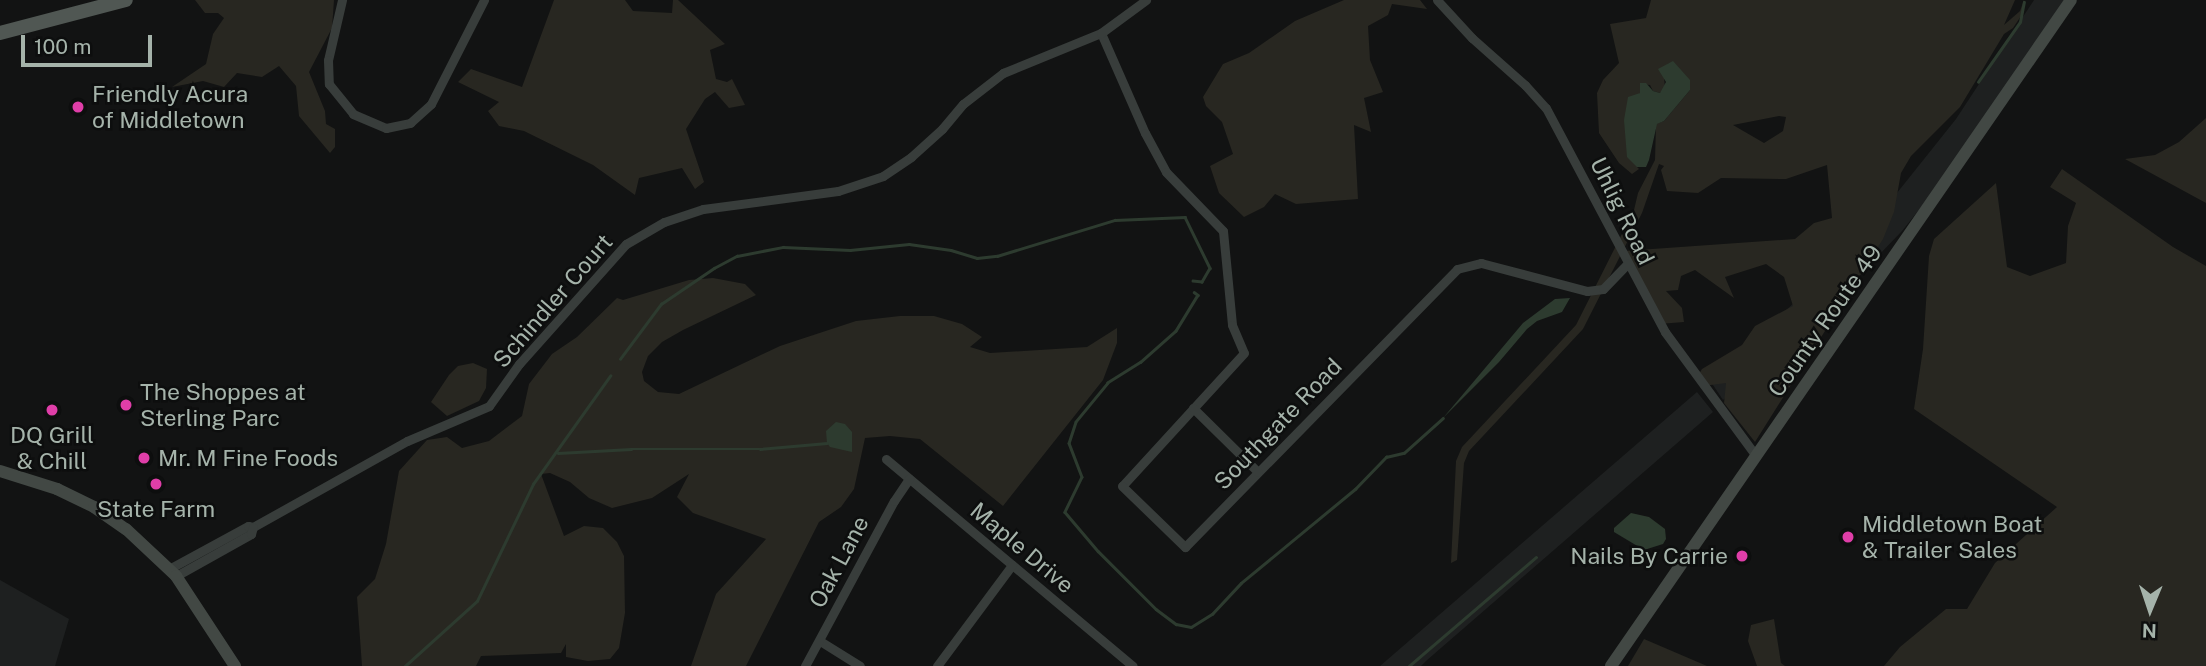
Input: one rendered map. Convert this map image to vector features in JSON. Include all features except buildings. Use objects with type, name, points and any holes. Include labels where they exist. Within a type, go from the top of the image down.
[{"type":"main road","points":[[0,33],[126,0]]},
{"type":"street","points":[[342,0],[328,61],[330,84],[353,114],[386,128],[410,123],[426,111],[484,0]]},
{"type":"street","name":"Schindler Court","points":[[172,572],[251,534],[253,527],[407,441],[489,405],[519,364],[626,244],[664,222],[717,206],[838,191],[883,176],[911,157],[942,129],[963,104],[1003,73],[1101,33],[1146,0]]},
{"type":"street","name":"Uhlig Road","points":[[1437,0],[1546,108],[1566,140],[1627,264],[1665,332],[1756,456]]},
{"type":"street","name":"County Route 49","points":[[1611,666],[1922,221],[2071,0]]},
{"type":"street","name":"Southgate Road","points":[[1101,33],[1145,133],[1166,172],[1223,231],[1232,325],[1244,353],[1122,486],[1185,547],[1457,270],[1481,263],[1587,291],[1603,289],[1627,264]]},
{"type":"street","points":[[1193,408],[1258,472]]},
{"type":"street","name":"Maple Drive","points":[[886,459],[1128,665]]},
{"type":"street","points":[[0,471],[57,489],[94,507],[125,529],[172,572],[234,666]]},
{"type":"street","name":"Oak Lane","points":[[805,666],[894,501],[909,479]]},
{"type":"street","points":[[937,666],[1012,565]]},
{"type":"street","points":[[820,641],[860,666]]},
{"type":"shaded area","points":[[195,0],[334,0],[332,28],[309,72],[325,111],[326,124],[335,129],[335,147],[330,153],[299,116],[296,86],[279,66],[262,77],[237,73],[224,87],[203,81],[172,87],[206,64],[213,34],[224,18],[218,13],[205,13]]},
{"type":"shaded area","points":[[554,0],[625,0],[633,11],[672,13],[673,0],[678,0],[725,44],[710,50],[716,79],[727,82],[732,79],[745,105],[729,108],[715,92],[705,99],[686,129],[704,182],[695,189],[682,168],[639,178],[635,195],[593,165],[524,131],[499,126],[488,111],[499,102],[458,82],[471,69],[522,87]]},
{"type":"shaded area","points":[[1344,0],[1420,0],[1427,9],[1392,4],[1388,15],[1368,26],[1370,60],[1383,92],[1364,98],[1371,132],[1354,125],[1358,199],[1296,204],[1275,194],[1264,207],[1244,217],[1219,193],[1210,166],[1233,154],[1222,122],[1206,106],[1203,97],[1223,64],[1249,53],[1295,21]]},
{"type":"shaded area","points":[[1651,0],[2015,0],[2004,25],[2020,11],[2024,0],[2023,13],[2013,28],[2004,34],[1960,107],[1911,156],[1901,173],[1894,212],[1883,239],[1755,442],[1724,403],[1726,383],[1703,386],[1697,377],[1702,369],[1742,345],[1755,326],[1793,306],[1784,277],[1766,264],[1725,277],[1734,298],[1695,270],[1681,276],[1678,290],[1666,291],[1682,308],[1684,322],[1659,324],[1624,251],[1795,239],[1814,223],[1832,218],[1827,165],[1786,179],[1721,178],[1698,193],[1667,191],[1661,170],[1664,166],[1659,164],[1642,213],[1583,329],[1469,451],[1464,463],[1457,560],[1451,563],[1456,461],[1462,447],[1576,325],[1634,210],[1638,193],[1655,160],[1656,124],[1664,121],[1690,90],[1669,63],[1664,77],[1665,88],[1660,93],[1653,91],[1650,85],[1640,84],[1640,93],[1636,97],[1639,169],[1632,174],[1619,163],[1599,133],[1597,93],[1603,80],[1619,63],[1610,24],[1646,18]],"holes":[[[1786,117],[1783,131],[1764,143],[1733,125]]]},
{"type":"shaded area","points":[[2034,0],[2066,0],[1954,166],[1902,231],[1832,304],[1723,400],[1709,379],[1813,286],[1865,233],[1956,119]]},
{"type":"shaded area","points":[[1673,61],[1690,80],[1690,90],[1664,121],[1657,124],[1646,167],[1637,167],[1627,157],[1624,120],[1628,97],[1640,93],[1640,83],[1646,83],[1653,91],[1660,93],[1666,82],[1658,69]]},
{"type":"shaded area","points":[[2206,118],[2206,203],[2125,159],[2155,155],[2179,142]]},
{"type":"shaded area","points":[[2062,169],[2173,247],[2206,266],[2206,666],[1884,666],[1900,647],[1946,609],[1967,609],[1995,563],[2057,507],[1914,409],[1923,349],[1929,256],[1934,239],[1996,183],[2007,267],[2030,276],[2066,263],[2068,226],[2076,203],[2050,187]]},
{"type":"shaded area","points":[[713,278],[745,284],[756,295],[662,342],[648,356],[642,372],[644,381],[658,392],[679,394],[780,346],[856,321],[900,316],[934,316],[962,324],[982,337],[970,347],[990,353],[1087,347],[1117,328],[1117,343],[1103,380],[1003,506],[920,439],[890,436],[865,438],[854,489],[841,507],[819,522],[746,666],[691,666],[716,594],[766,539],[693,513],[677,497],[689,474],[652,498],[612,508],[589,498],[570,482],[550,473],[541,474],[564,536],[584,526],[603,528],[617,542],[624,556],[625,613],[619,648],[610,659],[588,661],[566,657],[566,644],[561,653],[481,656],[476,666],[362,666],[357,597],[375,579],[386,544],[399,471],[427,440],[447,437],[462,448],[489,441],[522,416],[529,384],[552,354],[577,337],[617,298],[623,300],[689,280]]},
{"type":"shaded area","points":[[1570,298],[1562,312],[1537,321],[1527,329],[1499,362],[1443,418],[1523,323],[1555,299]]},
{"type":"shaded area","points":[[473,363],[487,369],[486,388],[479,401],[447,416],[431,402],[458,366]]},
{"type":"shaded area","points":[[1697,392],[1713,412],[1421,666],[1380,666]]},
{"type":"shaded area","points":[[836,422],[845,424],[852,432],[852,452],[830,447],[827,443],[826,431]]},
{"type":"shaded area","points":[[1631,513],[1649,517],[1665,529],[1666,539],[1663,544],[1644,550],[1614,532],[1614,528]]},
{"type":"shaded area","points":[[0,580],[69,619],[55,666],[0,666]]},
{"type":"shaded area","points":[[1774,619],[1781,663],[1785,666],[1757,666],[1748,641],[1751,625]]},
{"type":"shaded area","points":[[1644,639],[1707,666],[1628,666]]},
{"type":"waterway","points":[[1978,82],[2020,22],[2024,2]]},
{"type":"waterway","points":[[620,359],[661,304],[714,268],[737,256],[783,247],[850,250],[909,244],[951,250],[977,258],[997,256],[1115,220],[1185,217],[1210,268],[1202,282],[1193,281]]},
{"type":"waterway","points":[[1194,292],[1198,295],[1176,331],[1141,362],[1108,383],[1076,422],[1069,443],[1082,477],[1065,512],[1098,551],[1156,609],[1176,624],[1191,627],[1212,614],[1241,583],[1355,489],[1386,457],[1404,453],[1443,418]]},
{"type":"waterway","points":[[405,666],[477,601],[533,484],[610,376]]},
{"type":"waterway","points":[[558,453],[631,449],[760,449],[827,443]]},
{"type":"waterway","points":[[1409,666],[1536,557]]},
{"type":"place","name":"Friendly Acura of Middletown","points":[[78,107]]},
{"type":"place","name":"The Shoppes at Sterling Parc","points":[[126,405]]},
{"type":"place","name":"DQ Grill & Chill","points":[[52,410]]},
{"type":"place","name":"Mr. M Fine Foods","points":[[144,458]]},
{"type":"place","name":"State Farm","points":[[156,484]]},
{"type":"place","name":"Middletown Boat & Trailer Sales","points":[[1848,537]]},
{"type":"place","name":"Nails By Carrie","points":[[1742,556]]}]
